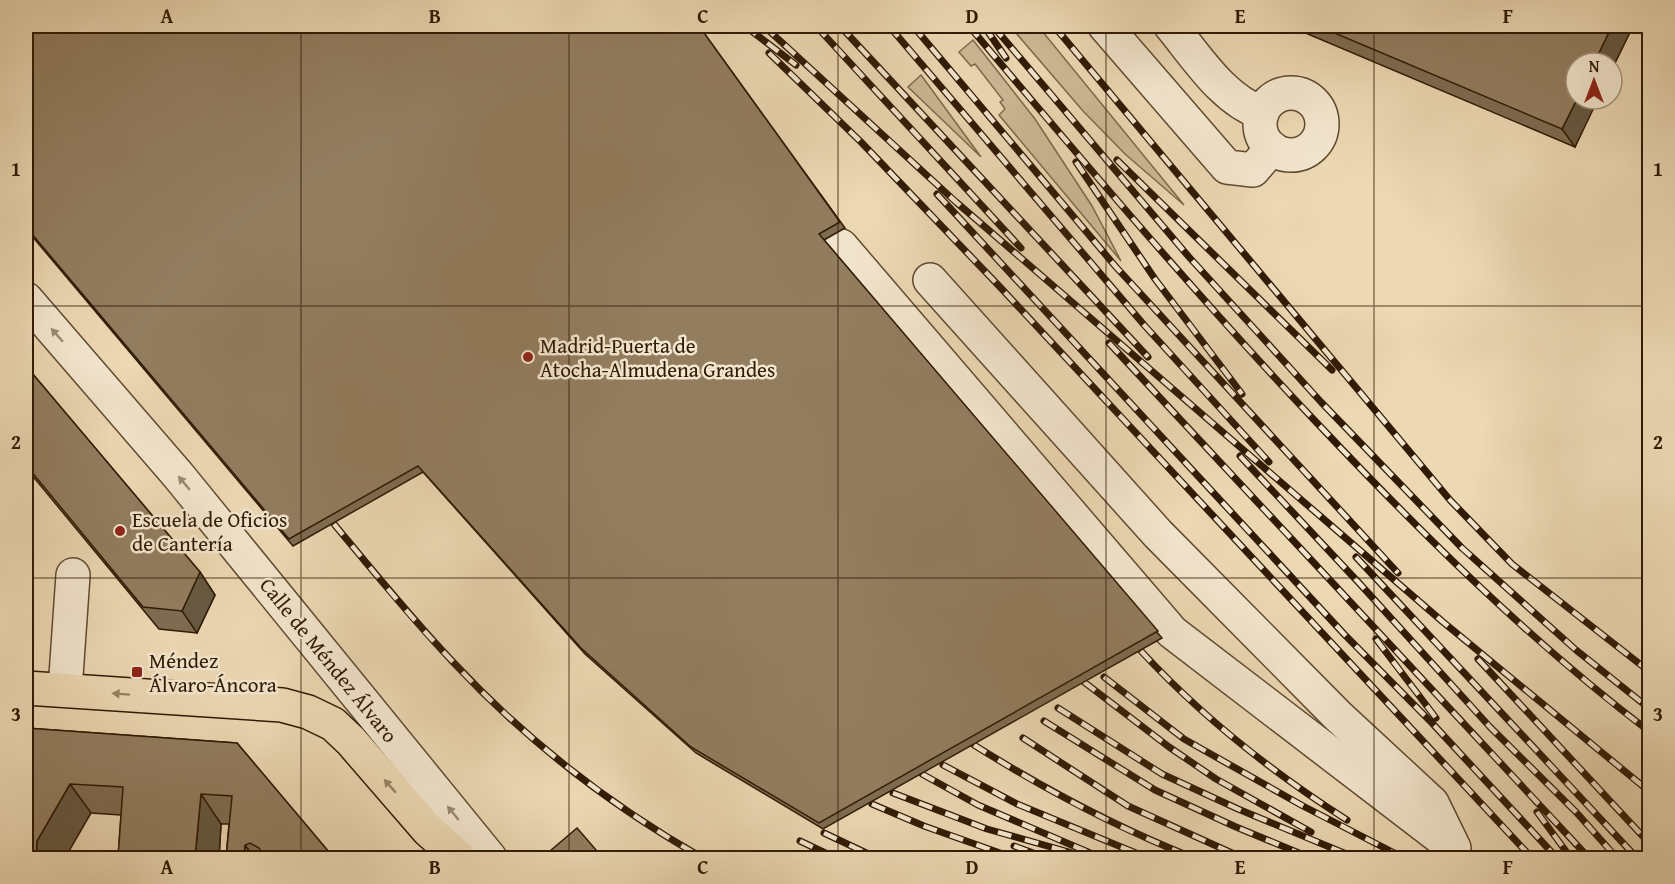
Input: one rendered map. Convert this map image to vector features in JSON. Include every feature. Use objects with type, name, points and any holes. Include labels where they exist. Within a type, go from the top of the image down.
[{"type":"main road","points":[[26,688],[282,705],[308,712],[333,724],[351,741],[428,830],[459,858]]},
{"type":"street","points":[[1105,26],[1227,167],[1253,170],[1272,148]]},
{"type":"street","points":[[1170,26],[1230,96],[1247,108],[1262,113]]},
{"type":"street","points":[[1298,93],[1314,102],[1322,117],[1321,134],[1309,149],[1290,155],[1281,153],[1267,143],[1260,129],[1262,113],[1272,98],[1298,93]]},
{"type":"street","points":[[842,246],[1172,632],[1454,848],[1432,802],[1338,716],[1158,534],[930,280]]},
{"type":"street","name":"Calle de Méndez Álvaro","points":[[26,299],[178,475],[490,858]]},
{"type":"street","points":[[65,690],[73,574]]},
{"type":"shaded area","points":[[1010,26],[1038,26],[1184,205],[1125,154],[1083,111]]},
{"type":"shaded area","points":[[973,40],[1035,119],[1092,206],[1121,261],[999,115],[1005,109],[1000,102],[1003,100],[975,64],[971,66],[959,52]]},
{"type":"shaded area","points":[[921,75],[981,157],[908,87]]},
{"type":"building","name":"Madrid-Puerta de Atocha-Almudena Grandes","points":[[26,26],[699,26],[840,222],[819,234],[1158,631],[819,823],[691,747],[581,648],[418,466],[289,539],[26,227]]},
{"type":"building","points":[[1318,26],[1612,26],[1600,51],[1564,51],[1564,111],[1571,111],[1562,129]]},
{"type":"building","name":"Escuela de Oficios de Cantería","points":[[26,366],[200,572],[182,611],[143,607],[26,465]]},
{"type":"building","points":[[26,728],[237,743],[334,858],[265,858],[259,848],[250,843],[245,845],[244,858],[226,858],[232,796],[201,794],[195,858],[118,858],[123,787],[70,784],[37,841],[36,858],[26,858]]},
{"type":"building","points":[[577,828],[603,858],[557,858],[550,851]]},
{"type":"railway","points":[[745,26],[796,65]]},
{"type":"railway","points":[[764,26],[956,202],[1443,622],[1650,792]]},
{"type":"railway","points":[[816,26],[1021,248]]},
{"type":"railway","points":[[840,26],[1148,357]]},
{"type":"railway","points":[[889,26],[1145,326],[1269,462]]},
{"type":"railway","points":[[913,26],[1116,267],[1398,573]]},
{"type":"railway","points":[[969,26],[1184,276],[1272,375],[1356,464],[1436,545],[1519,623],[1605,697],[1650,732]]},
{"type":"railway","points":[[984,26],[1006,58]]},
{"type":"railway","points":[[993,26],[1189,257],[1321,402],[1462,548],[1576,650],[1650,709]]},
{"type":"railway","points":[[1054,26],[1450,500],[1512,564],[1650,672]]},
{"type":"railway","points":[[769,53],[861,142],[1000,287],[1532,858]]},
{"type":"railway","points":[[1117,160],[1332,370]]},
{"type":"railway","points":[[1076,162],[1155,279],[1242,394]]},
{"type":"railway","points":[[937,194],[1344,634],[1432,723],[1557,858]]},
{"type":"railway","points":[[1109,343],[1589,858]]},
{"type":"railway","points":[[1240,456],[1490,727],[1576,812],[1617,858]]},
{"type":"railway","points":[[334,524],[437,645],[510,718],[539,744],[602,793],[703,858]]},
{"type":"railway","points":[[1356,557],[1637,858]]},
{"type":"railway","points":[[1376,639],[1436,718]]},
{"type":"railway","points":[[1141,651],[1188,698],[1238,742],[1347,820]]},
{"type":"railway","points":[[1478,659],[1650,844]]},
{"type":"railway","points":[[1104,677],[1184,739],[1303,806],[1404,858]]},
{"type":"railway","points":[[1084,682],[1169,747],[1216,779],[1311,832]]},
{"type":"railway","points":[[1058,708],[1162,774],[1238,809],[1356,858]]},
{"type":"railway","points":[[1044,721],[1155,790],[1311,858]]},
{"type":"railway","points":[[1023,738],[1128,806],[1243,858]]},
{"type":"railway","points":[[974,745],[1081,807],[1136,834],[1194,858]]},
{"type":"railway","points":[[943,765],[1017,804],[1148,858]]},
{"type":"railway","points":[[922,774],[978,805],[1102,858]]},
{"type":"railway","points":[[893,793],[987,829],[1090,858]]},
{"type":"railway","points":[[872,804],[924,826],[1014,858]]},
{"type":"railway","points":[[1537,812],[1571,858]]},
{"type":"railway","points":[[824,833],[877,858]]},
{"type":"railway","points":[[800,841],[836,858]]},
{"type":"railway","points":[[1014,846],[1047,858]]},
{"type":"place","name":"Madrid-Puerta de Atocha-Almudena Grandes","points":[[528,357]]},
{"type":"place","name":"Escuela de Oficios de Cantería","points":[[120,531]]},
{"type":"place","name":"Méndez Álvaro-Áncora","points":[[137,672]]}]
